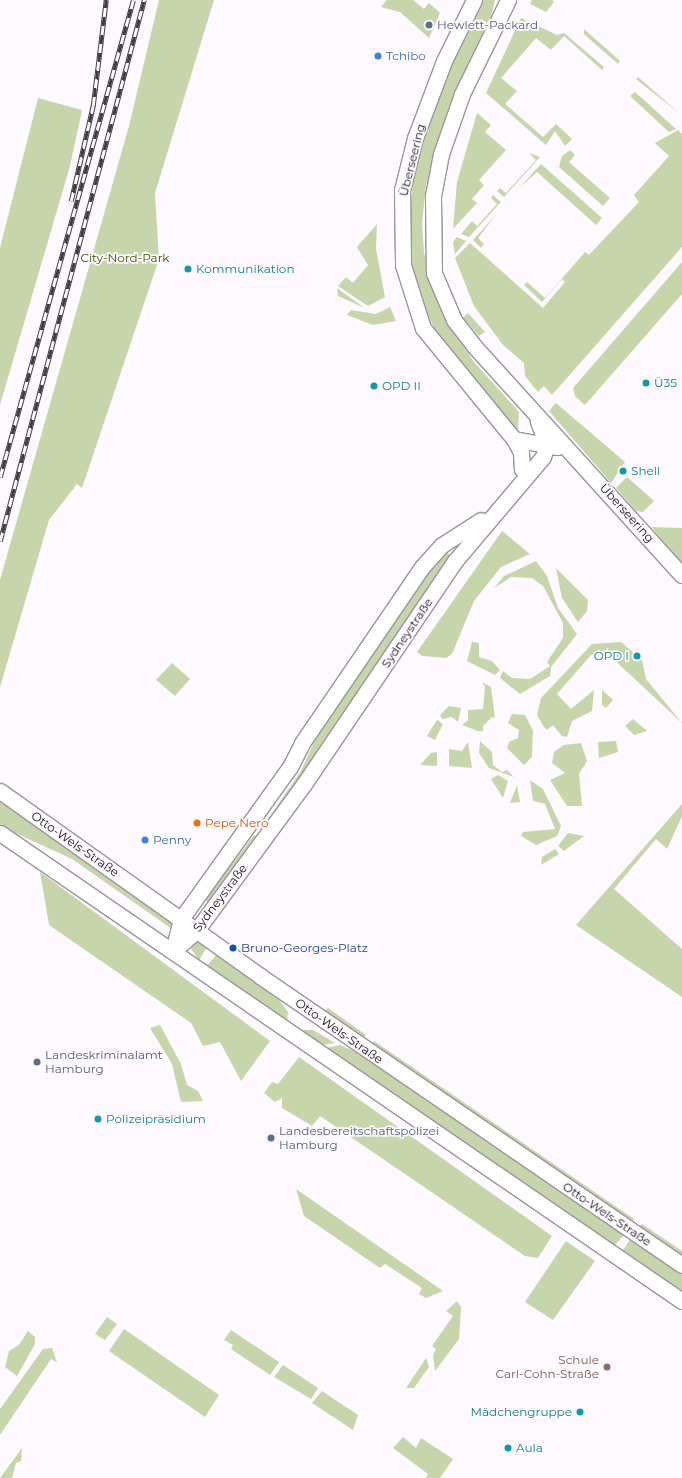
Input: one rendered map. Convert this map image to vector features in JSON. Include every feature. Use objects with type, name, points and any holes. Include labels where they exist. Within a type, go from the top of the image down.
[{"type":"street","name":"Überseering","points":[[474,0],[444,61],[415,138],[402,190],[402,257],[423,328],[514,439],[521,452],[522,469]]},
{"type":"street","name":"Überseering","points":[[508,0],[462,94],[441,154],[432,196],[431,257],[440,292],[454,320],[531,410],[682,575]]},
{"type":"street","name":"Überseering","points":[[531,410],[545,451]]},
{"type":"street","points":[[514,439],[545,451],[571,452]]},
{"type":"street","points":[[522,469],[532,456],[545,451]]},
{"type":"street","name":"Sydneystraße","points":[[173,951],[196,931],[304,784],[455,561],[545,451]]},
{"type":"street","name":"Sydneystraße","points":[[173,951],[181,919],[286,773],[302,743],[428,559],[442,545],[483,518],[522,469]]},
{"type":"street","name":"Otto-Wels-Straße","points":[[0,791],[196,931],[682,1265]]},
{"type":"street","points":[[0,833],[682,1300]]},
{"type":"green space","name":"City-Nord-Park","points":[[159,0],[214,0],[155,193],[159,259],[82,488],[77,484],[49,520],[0,687],[0,580],[129,126]]},
{"type":"green space","name":"Hewlett-Packard","points":[[387,0],[413,0],[424,9],[429,3],[440,13],[429,38],[400,12],[381,7]]},
{"type":"green space","points":[[483,0],[495,0],[492,13],[448,110],[426,186],[422,223],[424,253],[443,315],[474,362],[519,412],[518,432],[439,338],[425,309],[412,268],[407,232],[415,165],[431,111],[453,58]]},
{"type":"green space","points":[[532,0],[552,0],[554,2],[546,12],[530,4]]},
{"type":"green space","points":[[521,18],[557,35],[564,33],[604,67],[602,70],[564,36],[551,50],[536,38],[501,78],[517,91],[505,104],[543,137],[556,124],[572,139],[565,146],[555,131],[546,145],[486,93]]},
{"type":"green space","points":[[584,29],[620,61],[618,64],[584,34]]},
{"type":"green space","points":[[638,77],[679,113],[636,79]]},
{"type":"green space","points":[[635,92],[676,129],[669,132],[630,96]]},
{"type":"green space","points":[[38,98],[82,110],[70,166],[0,405],[0,248]]},
{"type":"green space","points":[[477,113],[491,125],[485,132],[506,150],[479,180],[484,185],[472,199],[477,203],[453,229],[457,182]]},
{"type":"green space","points":[[678,130],[682,134],[682,247],[552,395],[544,386],[538,392],[525,376],[524,363],[503,345],[474,306],[455,258],[470,243],[543,308],[565,282],[562,279],[542,302],[524,285],[527,282],[545,298],[585,252],[589,255],[639,202],[634,195],[669,156],[655,143]]},
{"type":"green space","points":[[570,150],[575,155],[569,162],[610,198],[603,206],[559,167],[562,156]]},
{"type":"green space","points":[[529,153],[540,157],[504,197],[497,191],[500,188],[506,193],[536,160]]},
{"type":"green space","points":[[541,164],[602,218],[596,225],[537,172],[519,188]]},
{"type":"green space","points":[[493,195],[501,202],[469,237],[461,234],[472,221],[477,226],[497,204],[491,198]]},
{"type":"green space","points":[[496,215],[478,238],[484,244],[481,248],[473,240]]},
{"type":"green space","points":[[377,224],[376,249],[385,297],[368,306],[338,286],[346,277],[353,283],[368,265],[357,247]]},
{"type":"green space","points":[[457,237],[466,241],[455,254],[453,242]]},
{"type":"green space","points":[[682,262],[682,294],[585,405],[575,396],[573,388]]},
{"type":"green space","points":[[337,288],[363,307],[369,310],[338,296]]},
{"type":"green space","points":[[390,307],[396,321],[373,325],[347,315],[351,310],[376,314]]},
{"type":"green space","points":[[468,313],[485,332],[479,336],[463,318]]},
{"type":"green space","points":[[556,403],[625,462],[611,483],[549,411]]},
{"type":"green space","points":[[627,477],[654,501],[643,512],[636,511],[616,488]]},
{"type":"green space","points":[[651,527],[682,528],[682,563]]},
{"type":"green space","points":[[502,531],[530,554],[501,567],[474,601],[452,654],[446,658],[422,656],[417,652]]},
{"type":"green space","points":[[446,550],[452,558],[272,822],[268,819],[301,771],[314,742],[441,551]]},
{"type":"green space","points":[[536,561],[547,576],[558,608],[577,634],[551,667],[550,676],[520,694],[500,678],[503,671],[512,678],[530,679],[550,666],[547,662],[563,638],[563,623],[543,586],[532,578],[511,577],[494,588],[504,576]]},
{"type":"green space","points":[[556,568],[588,600],[587,611],[578,622],[562,598]]},
{"type":"green space","points":[[472,642],[479,643],[479,657],[492,661],[500,670],[495,675],[467,661]]},
{"type":"green space","points":[[621,642],[642,660],[646,679],[682,723],[609,655],[599,652],[591,655],[557,694],[571,709],[594,690],[592,711],[572,721],[567,737],[562,736],[553,725],[547,730],[537,715],[541,698],[592,644]]},
{"type":"green space","points":[[172,663],[190,679],[175,696],[156,680]]},
{"type":"green space","points":[[482,682],[491,687],[495,718],[492,717],[483,726],[483,731],[478,731],[462,725],[468,720],[468,710],[483,709],[485,687]]},
{"type":"green space","points":[[602,690],[613,700],[606,708],[602,705]]},
{"type":"green space","points":[[449,706],[461,708],[458,722],[452,717],[442,719],[440,715]]},
{"type":"green space","points":[[512,714],[525,715],[533,731],[532,757],[524,765],[507,748],[509,742],[518,738],[519,730],[508,723]]},
{"type":"green space","points":[[633,719],[647,731],[634,735],[625,726]]},
{"type":"green space","points":[[437,720],[443,724],[435,740],[427,736]]},
{"type":"green space","points":[[480,741],[492,752],[493,765],[502,772],[507,770],[514,777],[489,768],[479,753]]},
{"type":"green space","points":[[616,741],[618,752],[599,758],[598,742]]},
{"type":"green space","points":[[468,742],[472,768],[449,766],[449,749],[462,751]]},
{"type":"green space","points":[[581,743],[587,761],[579,774],[582,806],[567,806],[550,780],[565,773],[552,763],[554,752],[564,745]]},
{"type":"green space","points":[[437,752],[437,766],[420,765],[431,753]]},
{"type":"green space","points":[[498,775],[508,781],[503,798],[491,779]]},
{"type":"green space","points":[[530,780],[543,789],[561,826],[557,836],[536,845],[521,836],[523,832],[555,829],[545,804],[533,801]]},
{"type":"green space","points":[[517,785],[520,802],[510,803]]},
{"type":"green space","points":[[0,802],[174,921],[172,929],[72,859],[0,826]]},
{"type":"green space","points":[[682,804],[682,816],[667,849],[656,839],[614,889],[682,949],[682,997],[576,925]]},
{"type":"green space","points":[[568,833],[584,836],[564,851],[558,846]]},
{"type":"green space","points":[[254,835],[257,837],[209,903],[205,900]]},
{"type":"green space","points":[[555,849],[559,854],[541,865],[542,857]]},
{"type":"green space","points":[[40,872],[270,1041],[241,1081],[220,1042],[203,1046],[191,1023],[49,925]]},
{"type":"green space","points":[[197,940],[207,947],[199,960],[191,949]]},
{"type":"green space","points":[[216,955],[277,997],[288,1012],[287,1022],[206,967]]},
{"type":"green space","points":[[328,1008],[366,1035],[363,1039],[325,1012]]},
{"type":"green space","points":[[160,1025],[181,1064],[187,1085],[198,1091],[203,1101],[181,1102],[172,1064],[150,1028]]},
{"type":"green space","points":[[304,1030],[313,1030],[335,1043],[321,1045],[302,1032]]},
{"type":"green space","points":[[374,1041],[634,1219],[632,1222],[372,1044]]},
{"type":"green space","points":[[340,1045],[361,1054],[624,1235],[613,1247],[326,1048]]},
{"type":"green space","points":[[299,1057],[552,1236],[538,1258],[525,1256],[320,1116],[312,1126],[282,1108],[282,1098],[275,1102],[264,1093],[272,1082],[278,1084]]},
{"type":"green space","points":[[296,1189],[443,1291],[426,1298],[419,1294],[422,1288],[385,1264],[380,1268],[304,1216]]},
{"type":"green space","points":[[642,1224],[682,1251],[682,1257],[638,1227]]},
{"type":"green space","points":[[631,1238],[682,1274],[682,1293],[622,1252]]},
{"type":"green space","points":[[566,1241],[595,1261],[553,1320],[525,1302]]},
{"type":"green space","points":[[457,1301],[461,1307],[459,1339],[435,1371],[433,1355],[436,1349],[432,1346],[453,1316],[446,1311]]},
{"type":"green space","points":[[107,1317],[117,1324],[105,1340],[95,1334]]},
{"type":"green space","points":[[124,1329],[219,1395],[205,1417],[109,1351]]},
{"type":"green space","points":[[231,1330],[279,1362],[270,1375],[231,1349],[233,1345],[224,1340]]},
{"type":"green space","points":[[28,1331],[35,1337],[35,1344],[17,1376],[5,1367],[9,1351],[19,1345]]},
{"type":"green space","points":[[52,1348],[57,1362],[51,1359],[0,1435],[0,1409],[43,1349]]},
{"type":"green space","points":[[426,1358],[429,1367],[414,1388],[406,1388]]},
{"type":"green space","points":[[283,1365],[318,1388],[311,1399],[274,1377]]},
{"type":"green space","points":[[322,1391],[358,1415],[353,1430],[312,1403]]},
{"type":"green space","points":[[403,1437],[416,1448],[421,1438],[453,1459],[440,1478],[426,1478],[428,1474],[393,1448]]},
{"type":"green space","points":[[22,1448],[21,1461],[16,1463],[12,1478],[0,1478]]},
{"type":"railway","points":[[71,201],[93,106],[106,0]]},
{"type":"railway","points":[[0,477],[133,0]]},
{"type":"railway","points":[[0,541],[144,0]]},
{"type":"place","name":"Hewlett-Packard","points":[[429,25]]},
{"type":"place","name":"Tchibo","points":[[378,56]]},
{"type":"place","name":"Kommunikation","points":[[188,269]]},
{"type":"place","name":"Ü35","points":[[646,383]]},
{"type":"place","name":"OPD II","points":[[374,386]]},
{"type":"place","name":"Shell","points":[[623,471]]},
{"type":"place","name":"OPD I","points":[[637,656]]},
{"type":"place","name":"Pepe Nero","points":[[197,823]]},
{"type":"place","name":"Penny","points":[[145,840]]},
{"type":"place","name":"Bruno-Georges-Platz","points":[[233,948]]},
{"type":"place","name":"Landeskriminalamt Hamburg","points":[[37,1062]]},
{"type":"place","name":"Polizeipräsidium","points":[[98,1119]]},
{"type":"place","name":"Landesbereitschaftspolizei Hamburg","points":[[271,1138]]},
{"type":"place","name":"Schule Carl-Cohn-Straße","points":[[607,1367]]},
{"type":"place","name":"Mädchengruppe","points":[[580,1412]]},
{"type":"place","name":"Aula","points":[[508,1448]]}]
